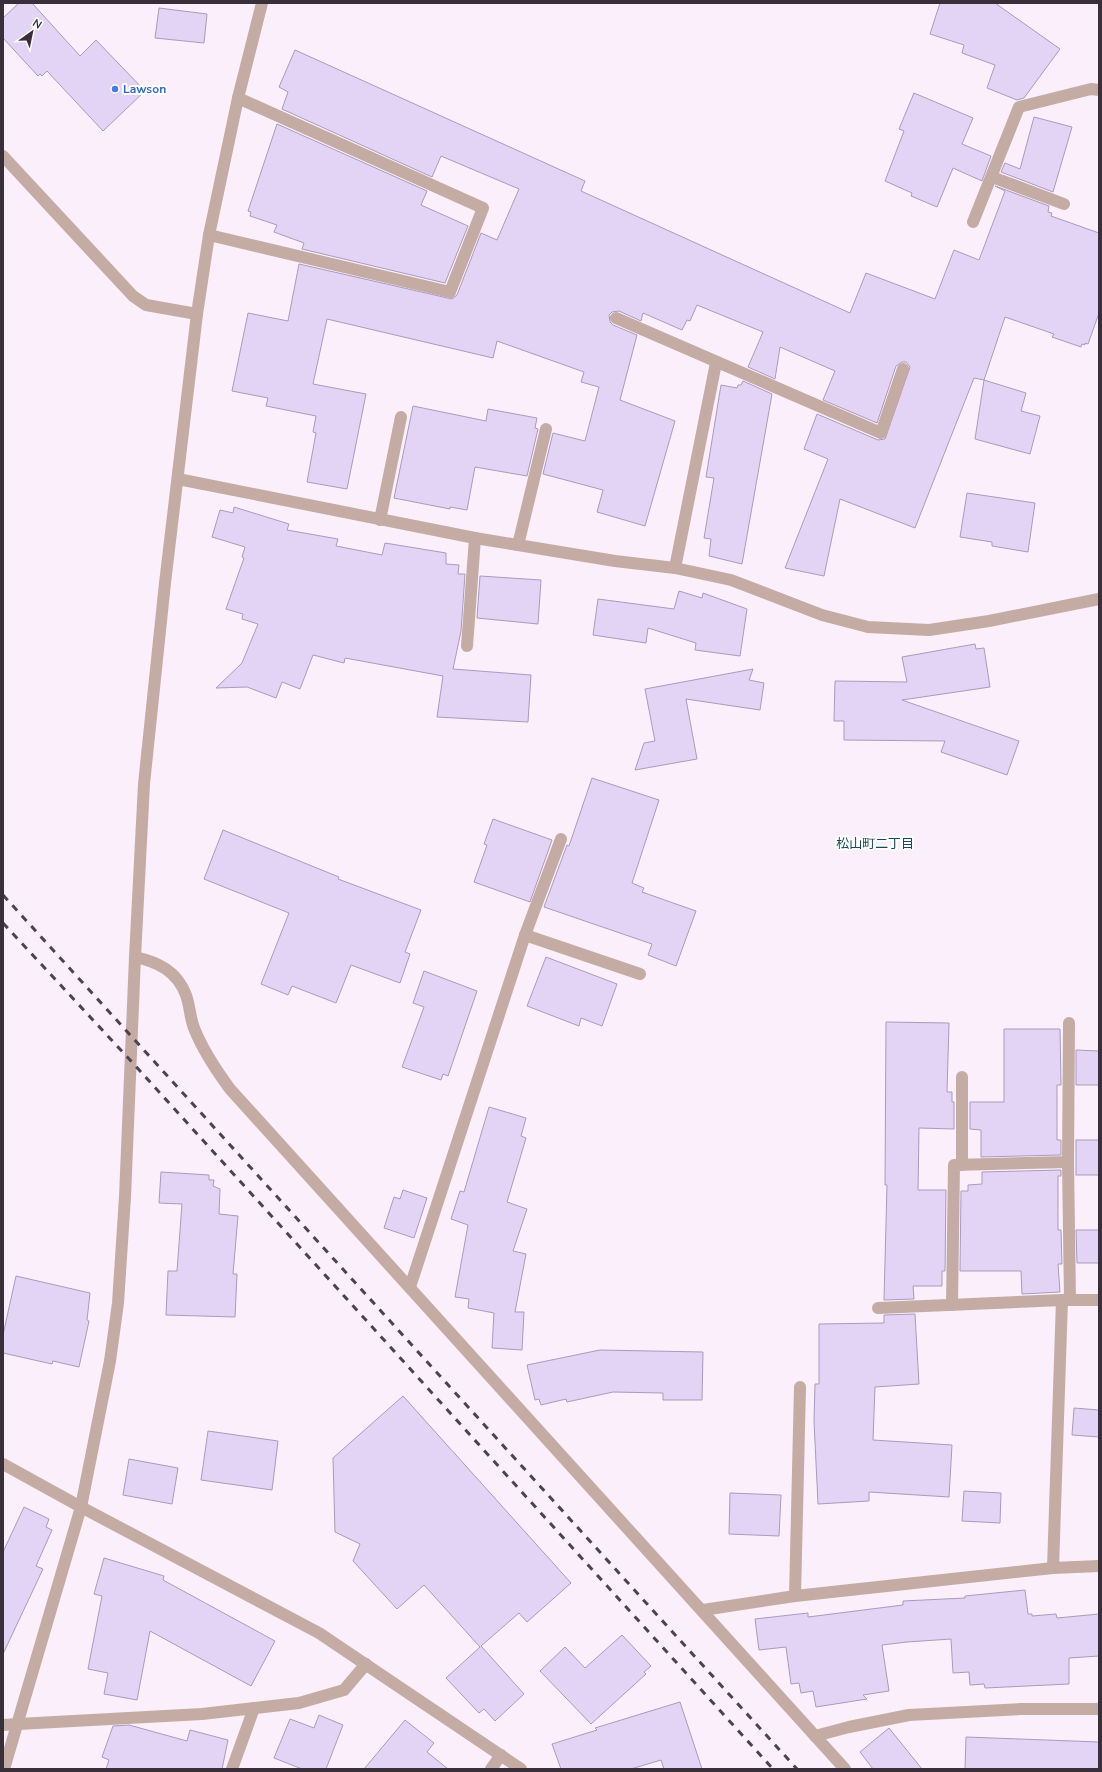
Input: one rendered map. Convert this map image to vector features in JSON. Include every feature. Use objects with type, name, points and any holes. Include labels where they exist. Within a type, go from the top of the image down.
[{"type":"street","points":[[4,1769],[81,1507],[108,1375],[118,1303],[125,1198],[144,784],[165,583],[197,314],[209,235],[238,98],[262,3]]},
{"type":"street","points":[[973,222],[1019,107],[1091,89],[1099,90]]},
{"type":"street","points":[[209,235],[450,292],[483,208],[238,98]]},
{"type":"street","points":[[3,156],[133,296],[146,305],[197,314]]},
{"type":"street","points":[[992,177],[1064,204]]},
{"type":"street","points":[[616,318],[716,363],[880,433],[903,369]]},
{"type":"street","points":[[675,568],[716,363]]},
{"type":"street","points":[[380,520],[401,417]]},
{"type":"street","points":[[518,545],[546,429]]},
{"type":"street","points":[[178,479],[476,538],[615,561],[675,568],[731,580],[822,615],[868,627],[929,630],[989,621],[1099,600]]},
{"type":"street","points":[[467,646],[476,538]]},
{"type":"street","points":[[410,1287],[525,934],[561,839]]},
{"type":"street","points":[[525,934],[640,974]]},
{"type":"street","points":[[135,957],[150,960],[167,968],[177,978],[186,996],[194,1027],[203,1048],[230,1089],[703,1610],[845,1769]]},
{"type":"street","points":[[1053,1568],[1066,1300],[1069,1022]]},
{"type":"street","points":[[962,1077],[962,1165]]},
{"type":"street","points":[[952,1305],[954,1165],[1068,1162]]},
{"type":"street","points":[[878,1308],[1099,1300]]},
{"type":"street","points":[[795,1596],[800,1387]]},
{"type":"street","points":[[3,1464],[319,1633],[521,1769]]},
{"type":"street","points":[[703,1610],[795,1596],[1053,1568],[1099,1566]]},
{"type":"street","points":[[3,1725],[202,1714],[299,1703],[344,1690],[366,1664]]},
{"type":"street","points":[[232,1769],[254,1708]]},
{"type":"street","points":[[815,1736],[849,1727],[909,1715],[1021,1709],[1099,1709]]},
{"type":"street","points":[[491,1769],[501,1755]]},
{"type":"building","points":[[19,3],[32,3],[80,56],[96,40],[145,91],[103,131],[47,71],[42,76],[40,74],[38,76],[3,38],[3,18]]},
{"type":"building","points":[[940,3],[995,3],[1060,49],[1024,98],[1017,100],[987,88],[995,65],[962,53],[964,45],[930,34]]},
{"type":"building","points":[[159,8],[207,14],[204,43],[155,38]]},
{"type":"building","points":[[295,50],[585,181],[581,191],[850,313],[866,273],[935,299],[954,250],[979,260],[1005,191],[995,186],[1049,206],[1048,212],[1052,213],[1051,216],[1099,233],[1099,313],[1088,344],[1082,344],[1081,347],[1052,337],[1054,334],[1005,317],[984,380],[974,378],[915,528],[840,499],[824,576],[785,568],[828,459],[804,449],[817,414],[878,440],[885,439],[910,367],[906,362],[902,362],[896,366],[877,423],[823,400],[835,371],[780,347],[775,379],[748,367],[763,332],[697,305],[690,321],[687,320],[682,330],[643,313],[641,321],[619,311],[612,312],[609,315],[610,322],[613,325],[637,335],[620,400],[675,421],[645,526],[597,512],[603,490],[543,474],[553,433],[585,441],[599,387],[581,382],[584,372],[497,341],[493,358],[327,319],[313,384],[366,394],[347,489],[307,482],[316,433],[313,432],[316,416],[266,406],[268,398],[232,391],[248,313],[288,321],[299,264],[452,299],[457,295],[481,233],[497,240],[519,189],[441,156],[432,177],[282,109],[288,92],[279,87]]},
{"type":"building","points":[[914,93],[973,118],[962,144],[991,156],[982,181],[953,168],[937,207],[911,196],[912,193],[885,181],[904,131],[899,129]]},
{"type":"building","points":[[1034,117],[1072,127],[1053,192],[1001,172],[1005,163],[1020,169]]},
{"type":"building","points":[[277,124],[427,191],[421,205],[468,226],[445,283],[302,249],[304,243],[274,232],[277,225],[250,216],[251,212],[248,211]]},
{"type":"building","points":[[984,380],[1026,393],[1021,411],[1040,416],[1030,454],[975,439]]},
{"type":"building","points":[[743,381],[772,394],[742,564],[709,556],[711,539],[704,538],[714,478],[706,477],[721,385],[737,388]]},
{"type":"building","points":[[413,406],[486,421],[488,409],[537,418],[535,428],[538,429],[527,476],[475,467],[467,510],[450,507],[450,509],[394,498]]},
{"type":"building","points":[[967,493],[1035,503],[1028,552],[992,546],[992,542],[960,537]]},
{"type":"building","points":[[234,507],[289,524],[287,530],[338,539],[336,546],[382,555],[385,543],[446,553],[446,564],[459,565],[458,574],[465,574],[461,631],[453,669],[531,675],[528,722],[437,717],[443,676],[345,658],[344,663],[313,655],[300,689],[282,682],[276,698],[247,687],[216,688],[242,663],[258,624],[242,619],[243,614],[226,609],[244,558],[242,557],[245,547],[212,537],[220,510],[233,513]]},
{"type":"building","points":[[480,576],[541,580],[538,624],[477,618]]},
{"type":"building","points":[[679,591],[702,598],[703,593],[747,609],[740,656],[695,650],[696,643],[648,628],[646,643],[593,635],[598,599],[674,609]]},
{"type":"building","points":[[975,644],[976,649],[984,648],[990,687],[902,700],[1019,741],[1007,775],[941,752],[945,741],[844,740],[844,721],[834,721],[835,681],[907,682],[902,657]]},
{"type":"building","points":[[753,669],[749,680],[764,683],[760,710],[686,699],[697,759],[635,770],[644,743],[655,741],[645,689]]},
{"type":"building","points":[[592,778],[659,800],[632,883],[644,888],[642,892],[696,911],[676,966],[648,955],[652,944],[544,907],[567,845],[569,846]]},
{"type":"building","points":[[493,819],[552,840],[530,902],[474,882],[487,845],[484,844]]},
{"type":"building","points":[[223,830],[339,877],[338,879],[421,910],[405,952],[410,954],[400,983],[351,965],[336,1003],[292,986],[288,995],[261,984],[289,913],[204,879]]},
{"type":"building","points":[[546,957],[617,984],[602,1026],[581,1018],[579,1026],[527,1006]]},
{"type":"building","points":[[424,971],[477,991],[448,1076],[443,1074],[441,1080],[402,1067],[424,1007],[413,1003]]},
{"type":"building","points":[[886,1022],[949,1023],[947,1092],[952,1092],[952,1102],[954,1102],[954,1129],[919,1128],[918,1190],[946,1190],[945,1271],[942,1271],[942,1286],[913,1286],[914,1299],[884,1300],[887,1185],[885,1185]]},
{"type":"building","points":[[1004,1029],[1060,1029],[1061,1085],[1057,1085],[1057,1140],[1061,1140],[1061,1155],[981,1157],[981,1130],[970,1129],[970,1102],[1004,1102]]},
{"type":"building","points":[[1076,1050],[1099,1051],[1099,1085],[1076,1085]]},
{"type":"building","points":[[489,1107],[526,1118],[521,1136],[526,1138],[507,1202],[527,1209],[513,1251],[526,1254],[515,1312],[524,1312],[522,1350],[492,1348],[494,1313],[468,1308],[469,1299],[455,1297],[468,1225],[451,1219],[460,1191],[464,1192]]},
{"type":"building","points":[[1076,1140],[1099,1140],[1099,1175],[1076,1175]]},
{"type":"building","points":[[1061,1170],[1061,1176],[1058,1176],[1058,1230],[1061,1230],[1062,1264],[1058,1264],[1060,1292],[1022,1294],[1021,1271],[960,1271],[961,1191],[968,1191],[968,1185],[982,1184],[982,1172]]},
{"type":"building","points":[[161,1172],[209,1175],[209,1180],[214,1180],[213,1186],[220,1189],[219,1214],[238,1216],[233,1274],[237,1274],[235,1317],[166,1315],[168,1271],[177,1271],[182,1204],[159,1203]]},
{"type":"building","points":[[403,1190],[427,1198],[414,1238],[384,1228],[394,1197],[400,1199]]},
{"type":"building","points":[[1076,1230],[1099,1230],[1099,1263],[1077,1263]]},
{"type":"building","points":[[16,1276],[90,1293],[87,1320],[89,1321],[79,1367],[53,1361],[52,1364],[3,1353],[3,1335]]},
{"type":"building","points":[[915,1314],[919,1384],[875,1387],[873,1440],[952,1445],[949,1497],[869,1492],[869,1501],[818,1504],[814,1421],[815,1384],[819,1384],[819,1324],[884,1323],[884,1315]]},
{"type":"building","points":[[600,1350],[703,1352],[702,1400],[663,1400],[663,1393],[613,1392],[567,1402],[566,1399],[541,1405],[539,1399],[535,1400],[527,1365]]},
{"type":"building","points":[[403,1396],[571,1583],[527,1622],[519,1613],[481,1646],[524,1694],[495,1721],[484,1709],[479,1713],[446,1678],[480,1647],[424,1585],[397,1609],[353,1561],[360,1544],[335,1532],[333,1458]]},
{"type":"building","points":[[1074,1408],[1099,1410],[1099,1437],[1072,1435]]},
{"type":"building","points":[[208,1431],[278,1441],[272,1490],[201,1480]]},
{"type":"building","points":[[129,1459],[178,1468],[172,1504],[123,1495]]},
{"type":"building","points":[[964,1491],[1001,1493],[1000,1523],[962,1521]]},
{"type":"building","points":[[730,1493],[781,1495],[779,1536],[729,1534]]},
{"type":"building","points":[[24,1507],[49,1519],[46,1527],[52,1530],[36,1566],[43,1569],[3,1654],[3,1552]]},
{"type":"building","points":[[104,1558],[164,1576],[163,1580],[275,1641],[251,1686],[150,1631],[137,1700],[104,1694],[108,1673],[88,1669],[102,1596],[94,1594]]},
{"type":"building","points":[[1025,1590],[1028,1614],[1032,1614],[1032,1616],[1056,1614],[1057,1618],[1099,1614],[1099,1656],[1069,1658],[1069,1684],[985,1688],[984,1684],[970,1685],[969,1672],[953,1673],[951,1639],[907,1642],[882,1645],[889,1691],[863,1695],[867,1699],[816,1707],[813,1691],[801,1693],[799,1683],[791,1684],[786,1647],[759,1650],[755,1619],[808,1613],[808,1617],[903,1605],[903,1601],[965,1598],[965,1596]]},
{"type":"building","points":[[622,1635],[651,1666],[644,1672],[646,1674],[591,1724],[540,1671],[565,1647],[585,1668]]},
{"type":"building","points":[[680,1702],[702,1769],[664,1769],[661,1760],[631,1769],[561,1769],[552,1744],[597,1730],[595,1728]]},
{"type":"building","points":[[319,1715],[343,1725],[326,1769],[302,1769],[274,1758],[290,1719],[314,1728]]},
{"type":"building","points":[[405,1720],[434,1743],[427,1752],[448,1769],[364,1769]]},
{"type":"building","points":[[129,1725],[187,1741],[190,1730],[228,1740],[222,1769],[106,1769],[109,1760],[102,1757],[113,1726]]},
{"type":"building","points":[[889,1728],[922,1769],[873,1769],[860,1752]]},
{"type":"building","points":[[966,1737],[1099,1742],[1099,1769],[965,1769]]},
{"type":"railway","points":[[3,895],[797,1769]]},
{"type":"railway","points":[[3,923],[131,1061],[773,1769]]},
{"type":"place","name":"Lawson","points":[[115,89]]},
{"type":"district","name":"松山町二丁目","points":[[875,843]]}]
